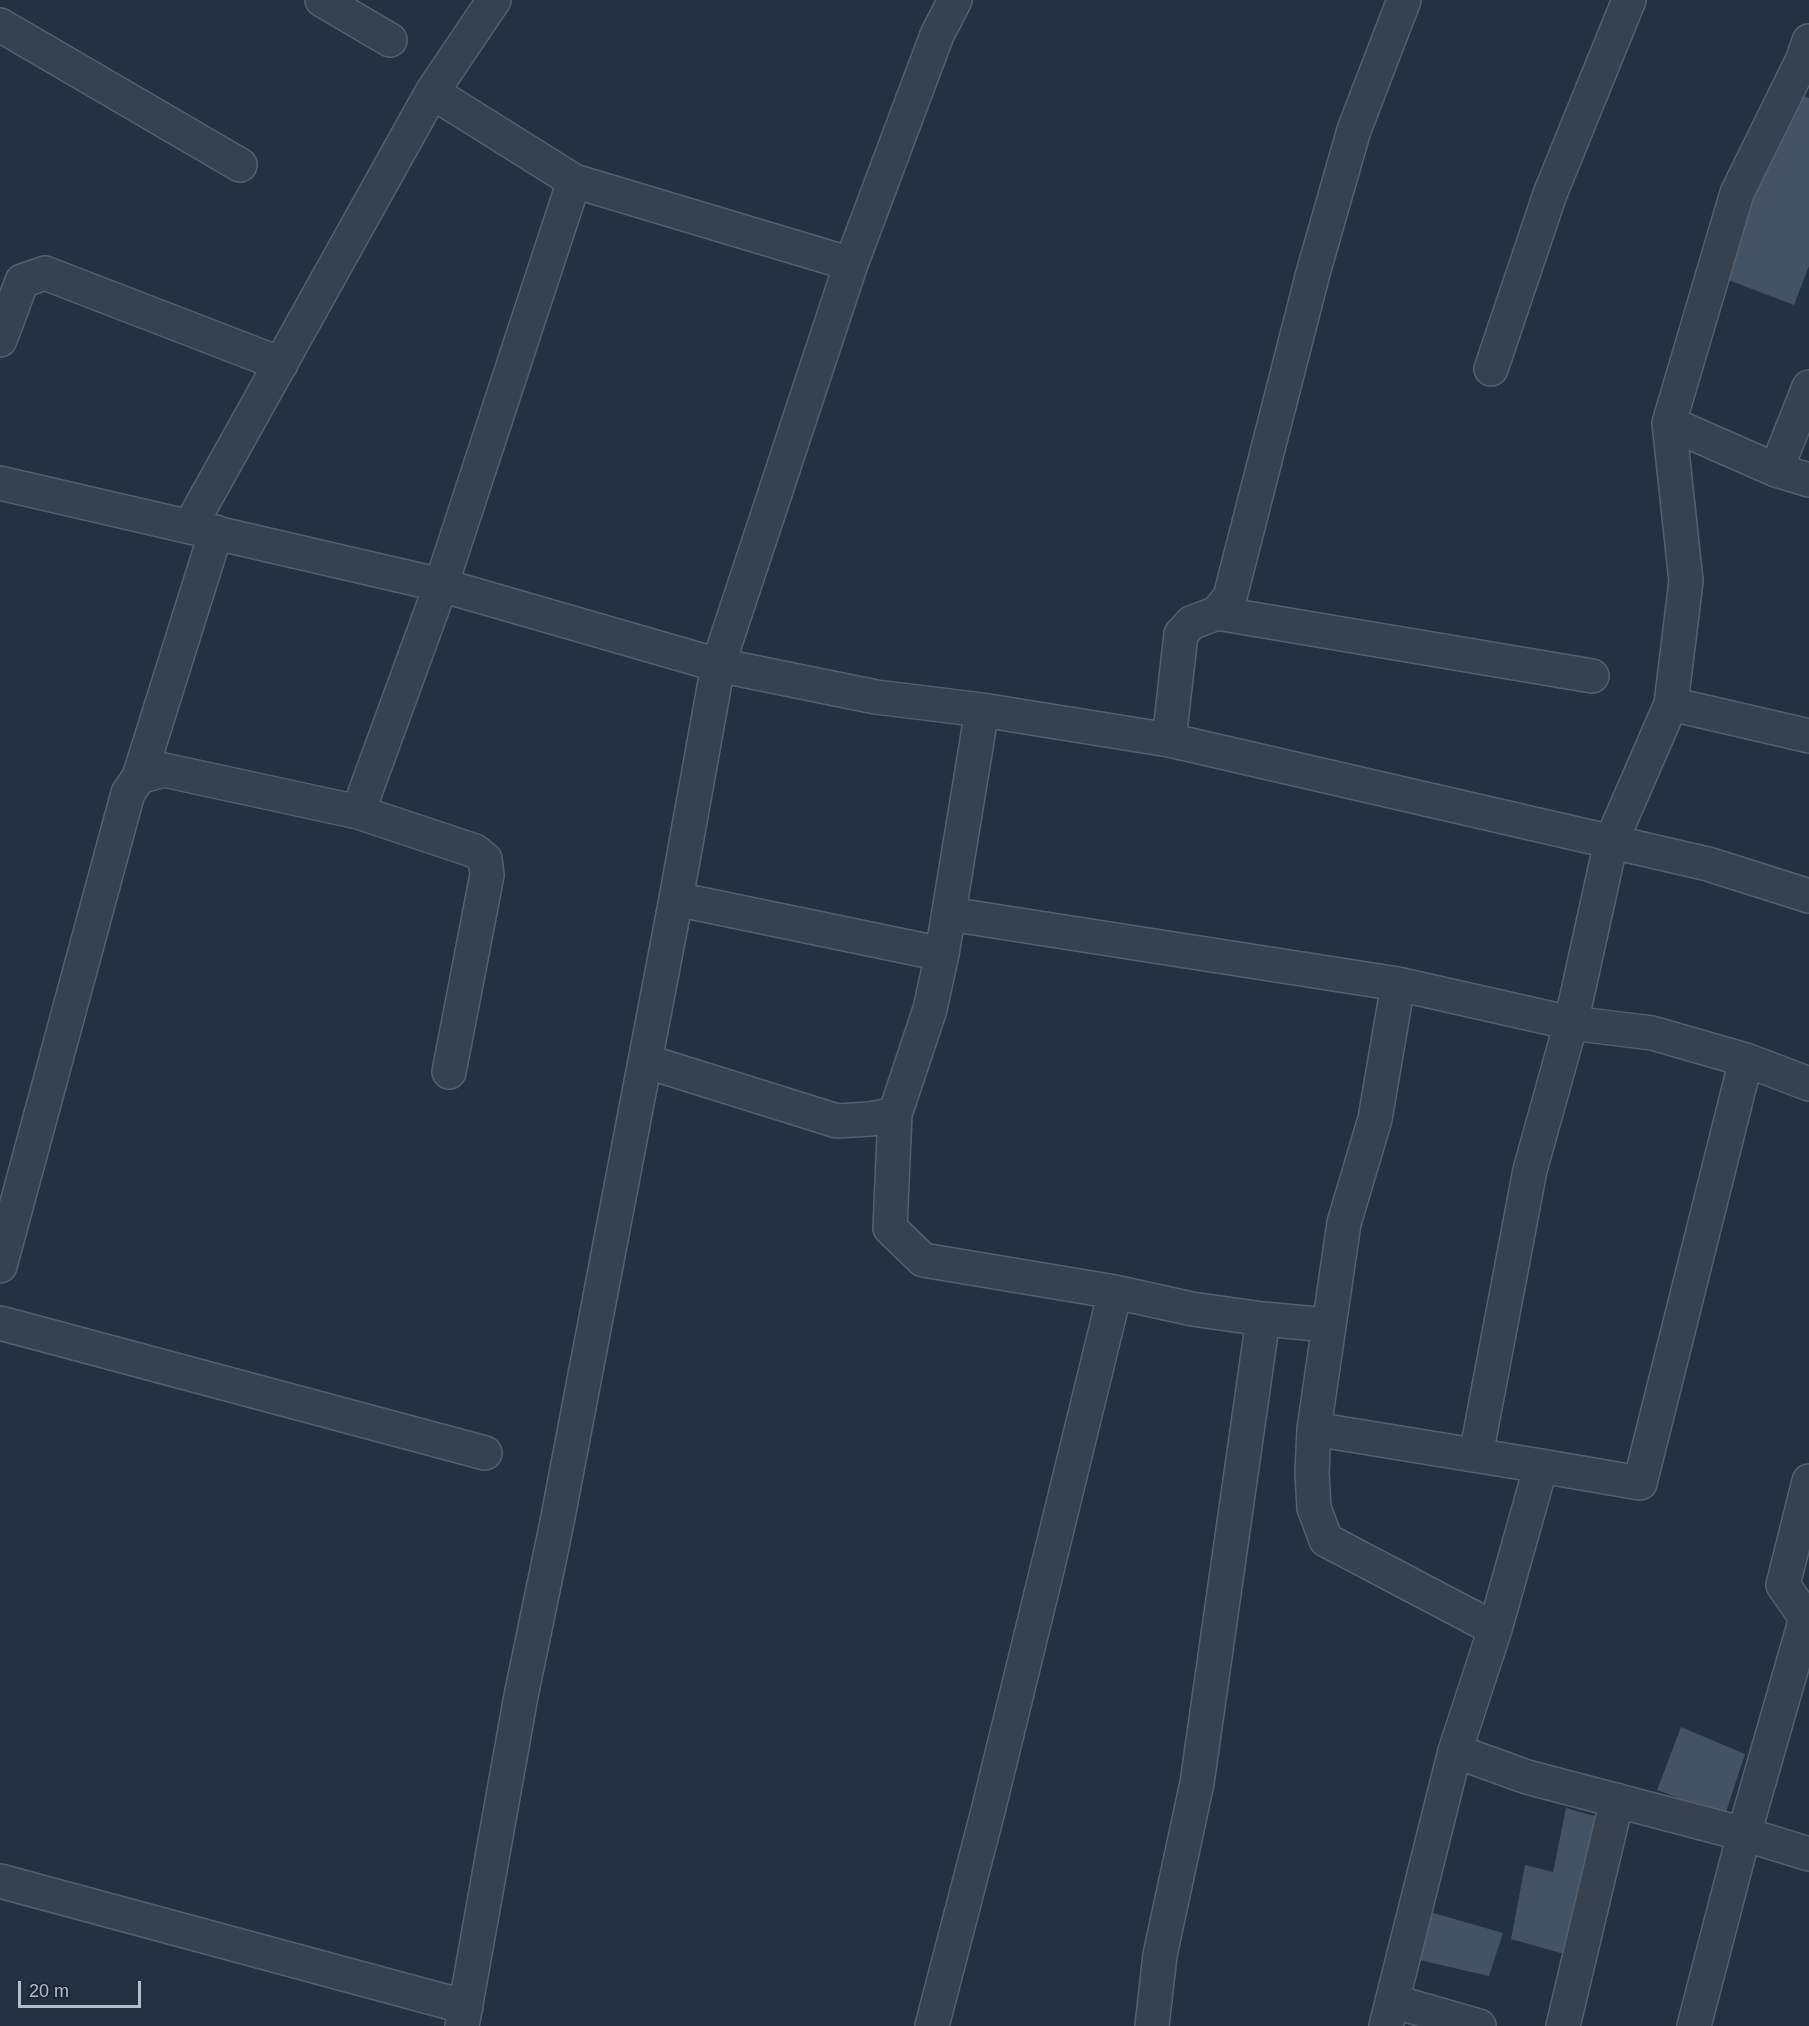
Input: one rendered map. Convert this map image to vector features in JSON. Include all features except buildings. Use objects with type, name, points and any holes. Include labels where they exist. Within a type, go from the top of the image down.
[{"type":"street","points":[[322,0],[390,40]]},
{"type":"street","points":[[0,1266],[128,793],[139,777],[203,529],[281,364],[432,92],[494,0]]},
{"type":"street","points":[[0,1881],[464,2016],[521,1696],[557,1522],[676,900],[718,665],[850,264],[937,35],[955,0]]},
{"type":"street","points":[[1217,613],[1230,597],[1313,273],[1354,129],[1404,0]]},
{"type":"street","points":[[1491,369],[1550,194],[1629,0]]},
{"type":"street","points":[[0,25],[240,165]]},
{"type":"street","points":[[1476,1455],[1530,1170],[1571,1023],[1611,842],[1671,704],[1686,581],[1669,423],[1737,193],[1807,55]]},
{"type":"street","points":[[432,92],[574,181],[850,264]]},
{"type":"street","points":[[358,812],[441,585],[574,181]]},
{"type":"street","points":[[0,340],[22,281],[45,273],[281,364]]},
{"type":"street","points":[[1776,470],[1809,387]]},
{"type":"street","points":[[1669,423],[1776,470],[1809,480]]},
{"type":"street","points":[[0,483],[441,585],[718,665],[876,697],[982,710],[1168,740],[1707,864],[1809,896]]},
{"type":"street","points":[[1168,740],[1181,634],[1191,622],[1217,613],[1592,676]]},
{"type":"street","points":[[1671,704],[1809,736]]},
{"type":"street","points":[[982,710],[942,954],[930,1009],[895,1114],[890,1228],[922,1260],[1115,1292],[1192,1309],[1328,1325]]},
{"type":"street","points":[[139,777],[164,770],[358,812],[475,851],[485,859],[486,875],[449,1072]]},
{"type":"street","points":[[676,900],[942,954]]},
{"type":"street","points":[[949,914],[1398,984],[1571,1023],[1652,1033],[1746,1060],[1809,1083]]},
{"type":"street","points":[[1398,984],[1375,1119],[1344,1223],[1314,1429],[1312,1473],[1314,1508],[1326,1540],[1495,1629]]},
{"type":"street","points":[[1314,1429],[1640,1484],[1746,1060]]},
{"type":"street","points":[[645,1061],[837,1121],[870,1119],[895,1114]]},
{"type":"street","points":[[932,2026],[988,1811],[1115,1292]]},
{"type":"street","points":[[1152,2026],[1160,1955],[1197,1783],[1263,1319]]},
{"type":"street","points":[[0,1323],[485,1453]]},
{"type":"street","points":[[1479,2026],[1389,2014],[1455,1751],[1495,1629],[1541,1466]]},
{"type":"street","points":[[1694,2026],[1744,1834],[1807,1618],[1782,1585],[1809,1481]]},
{"type":"street","points":[[1455,1751],[1527,1777],[1744,1834],[1809,1854]]},
{"type":"street","points":[[1563,2026],[1617,1800]]}]
